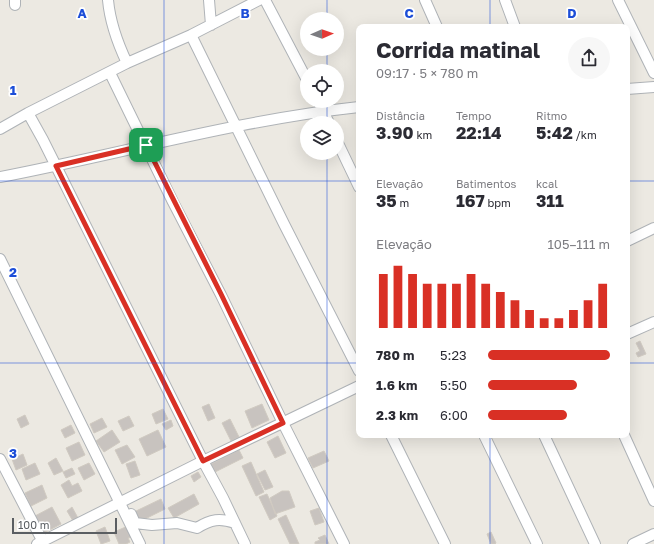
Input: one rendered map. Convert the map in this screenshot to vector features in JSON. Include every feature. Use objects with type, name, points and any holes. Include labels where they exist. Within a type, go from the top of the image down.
[{"type":"street","points":[[108,0],[118,40],[127,63]]},
{"type":"street","points":[[209,0],[211,25]]},
{"type":"street","points":[[0,129],[28,113],[110,73],[127,63],[191,35],[259,0]]},
{"type":"street","points":[[265,0],[300,67]]},
{"type":"street","points":[[426,0],[436,24]]},
{"type":"street","points":[[505,0],[514,24]]},
{"type":"street","points":[[618,0],[630,24]]},
{"type":"street","points":[[630,24],[654,73]]},
{"type":"street","points":[[191,35],[284,224],[356,365]]},
{"type":"street","points":[[110,73],[344,544]]},
{"type":"street","points":[[630,89],[654,87]]},
{"type":"street","points":[[0,176],[56,166],[146,145],[237,127],[356,106]]},
{"type":"street","points":[[322,108],[326,116]]},
{"type":"street","points":[[28,113],[245,544]]},
{"type":"street","points":[[344,156],[356,181]]},
{"type":"street","points":[[630,240],[654,228]]},
{"type":"street","points":[[0,259],[73,404],[140,544]]},
{"type":"street","points":[[630,333],[654,322]]},
{"type":"street","points":[[0,459],[41,543],[121,505],[203,461],[356,387]]},
{"type":"street","points":[[392,438],[445,544]]},
{"type":"street","points":[[485,438],[537,544]]},
{"type":"street","points":[[545,438],[595,544]]},
{"type":"street","points":[[625,438],[654,501]]},
{"type":"street","points":[[121,505],[127,507],[136,523],[152,525],[177,523],[197,528],[210,521],[224,520],[235,523]]},
{"type":"street","points":[[634,544],[654,534]]},
{"type":"building","points":[[640,341],[646,354],[638,357],[636,353],[640,351],[636,343]]},
{"type":"building","points":[[209,404],[215,418],[208,421],[202,407]]},
{"type":"building","points":[[262,404],[269,420],[252,428],[245,411]]},
{"type":"building","points":[[163,409],[168,419],[156,424],[152,414]]},
{"type":"building","points":[[25,415],[29,424],[21,428],[17,419]]},
{"type":"building","points":[[129,416],[134,426],[123,431],[118,421]]},
{"type":"building","points":[[102,418],[107,427],[94,433],[90,424]]},
{"type":"building","points":[[230,419],[239,437],[231,441],[222,423]]},
{"type":"building","points":[[171,420],[173,426],[166,430],[162,424]]},
{"type":"building","points":[[71,425],[75,433],[65,438],[61,430]]},
{"type":"building","points":[[112,430],[120,442],[104,452],[96,441]]},
{"type":"building","points":[[158,430],[166,447],[147,456],[139,439]]},
{"type":"building","points":[[278,436],[286,453],[275,458],[267,442]]},
{"type":"building","points":[[79,442],[85,455],[72,461],[66,448]]},
{"type":"building","points":[[127,445],[135,457],[122,464],[115,450]]},
{"type":"building","points":[[239,450],[243,458],[213,473],[209,465]]},
{"type":"building","points":[[324,451],[329,461],[313,468],[308,458]]},
{"type":"building","points":[[23,454],[27,465],[16,470],[12,459]]},
{"type":"building","points":[[56,458],[63,471],[54,475],[48,463]]},
{"type":"building","points":[[135,461],[140,475],[131,478],[126,464]]},
{"type":"building","points":[[251,462],[264,492],[256,496],[242,466]]},
{"type":"building","points":[[35,463],[40,474],[26,480],[22,469]]},
{"type":"building","points":[[89,463],[95,474],[84,480],[78,468]]},
{"type":"building","points":[[72,468],[75,474],[66,478],[63,472]]},
{"type":"building","points":[[265,470],[273,487],[265,490],[257,474]]},
{"type":"building","points":[[198,472],[201,477],[194,482],[191,476]]},
{"type":"building","points":[[69,480],[72,486],[78,483],[82,491],[68,498],[61,485]]},
{"type":"building","points":[[42,485],[47,498],[31,506],[25,493]]},
{"type":"building","points":[[282,491],[289,491],[295,507],[275,514],[270,498]]},
{"type":"building","points":[[194,494],[199,504],[174,518],[168,508]]},
{"type":"building","points":[[267,494],[277,516],[270,520],[259,497]]},
{"type":"building","points":[[161,499],[165,509],[139,522],[134,512]]},
{"type":"building","points":[[52,507],[61,524],[44,533],[35,516]]},
{"type":"building","points":[[72,507],[78,518],[73,521],[67,511]]},
{"type":"building","points":[[319,508],[324,522],[315,525],[310,511]]},
{"type":"building","points":[[286,515],[299,544],[290,544],[278,519]]},
{"type":"building","points":[[128,526],[132,537],[128,538],[130,542],[126,544],[119,544],[114,532]]},
{"type":"building","points":[[105,527],[110,541],[101,544],[96,531]]},
{"type":"building","points":[[491,532],[496,543],[495,544],[491,544],[487,534]]},
{"type":"building","points":[[325,535],[329,544],[315,544],[315,542],[320,540],[318,538]]},
{"type":"route","points":[[146,145],[221,294],[283,423],[203,461],[56,166],[146,145]]}]
